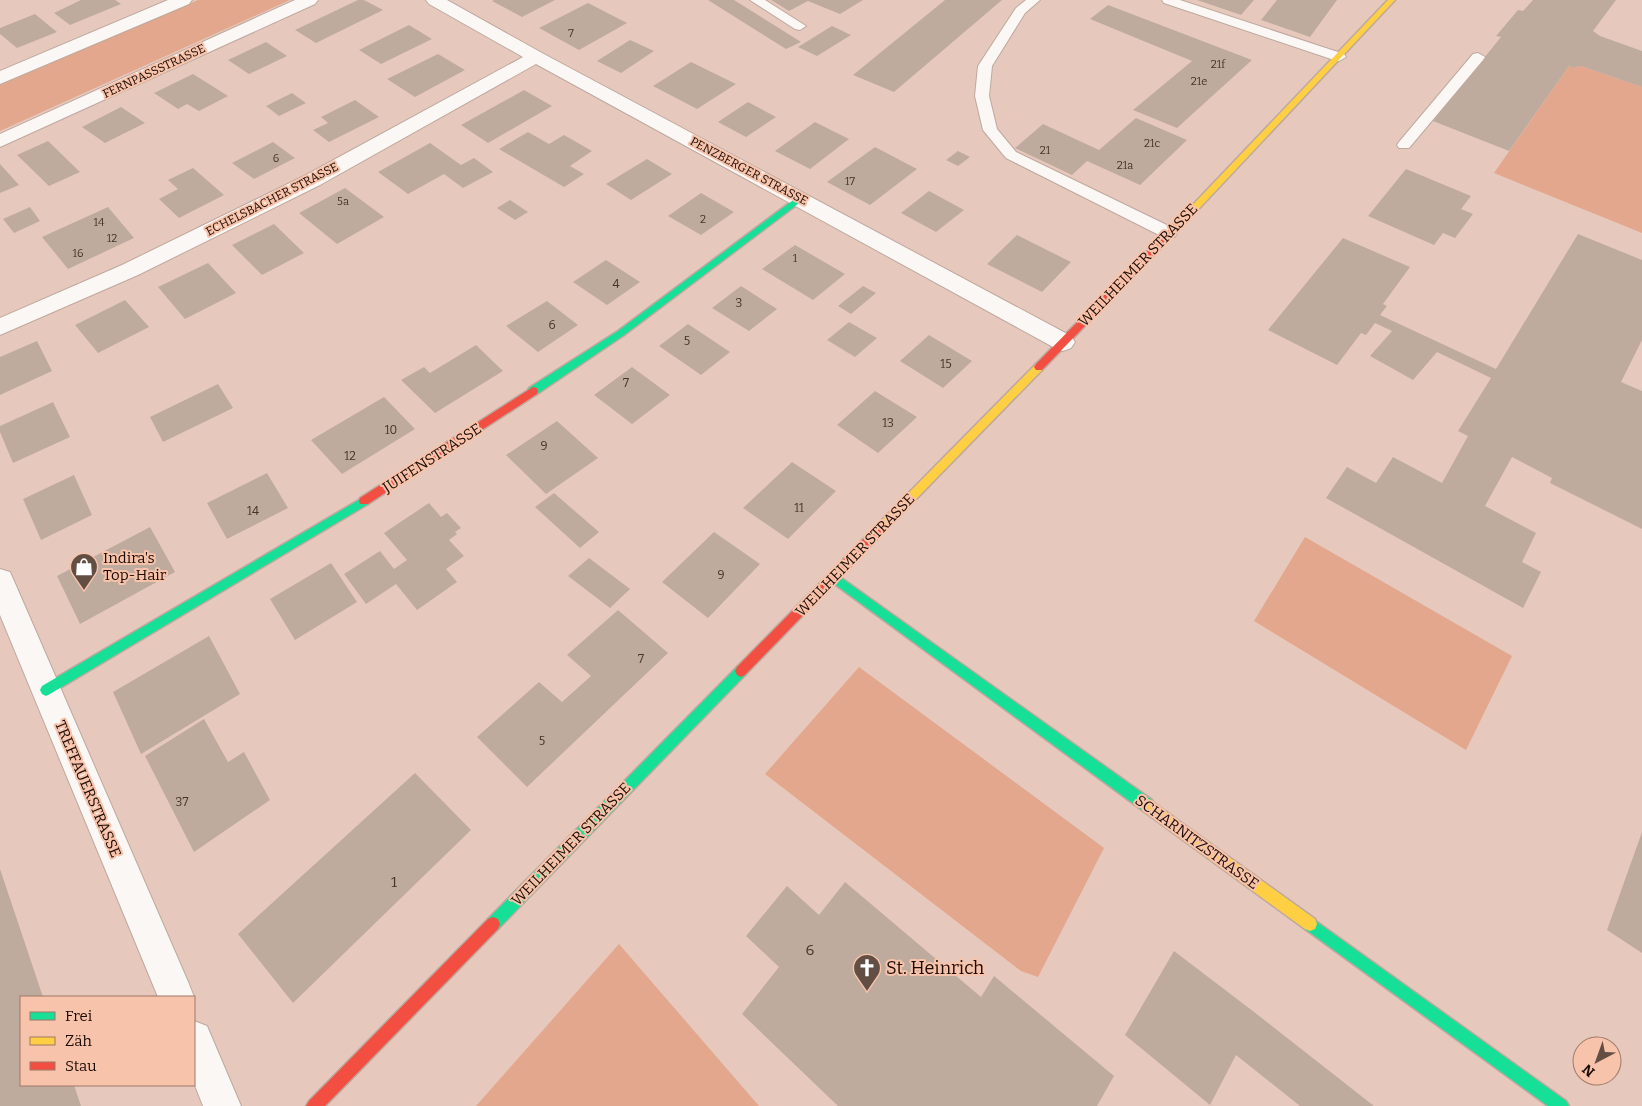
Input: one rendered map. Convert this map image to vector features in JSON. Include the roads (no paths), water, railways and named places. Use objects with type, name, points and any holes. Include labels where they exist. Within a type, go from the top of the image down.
[{"type":"street","points":[[0,78],[183,0]]},
{"type":"street","name":"FERNPASSSTRASSE","points":[[0,141],[309,0]]},
{"type":"street","name":"PENZBERGER STRASSE","points":[[435,0],[536,57],[800,198],[1063,342]]},
{"type":"street","name":"WEILHEIMER STRASSE","points":[[314,1106],[1170,233],[1392,0]]},
{"type":"street","name":"ECHELSBACHER STRASSE","points":[[0,327],[130,270],[313,180],[536,57]]},
{"type":"street","name":"JUIFENSTRASSE","points":[[46,690],[385,488],[621,334],[800,198]]},
{"type":"street","name":"SCHARNITZSTRASSE","points":[[833,577],[1561,1106]]},
{"type":"street","name":"TREFFAUERSTRASSE","points":[[0,581],[176,996]]},
{"type":"street","points":[[195,1040],[222,1106]]},
{"type":"lane","points":[[756,0],[800,26]]},
{"type":"lane","points":[[1034,0],[1020,11],[985,66],[982,96],[990,130],[1011,155],[1170,233]]},
{"type":"lane","points":[[1168,0],[1339,57]]},
{"type":"lane","points":[[1404,145],[1478,57]]},
{"type":"place","name":"Indira's Top-Hair","points":[[84,591]]},
{"type":"place","name":"St. Heinrich","points":[[867,992]]}]
